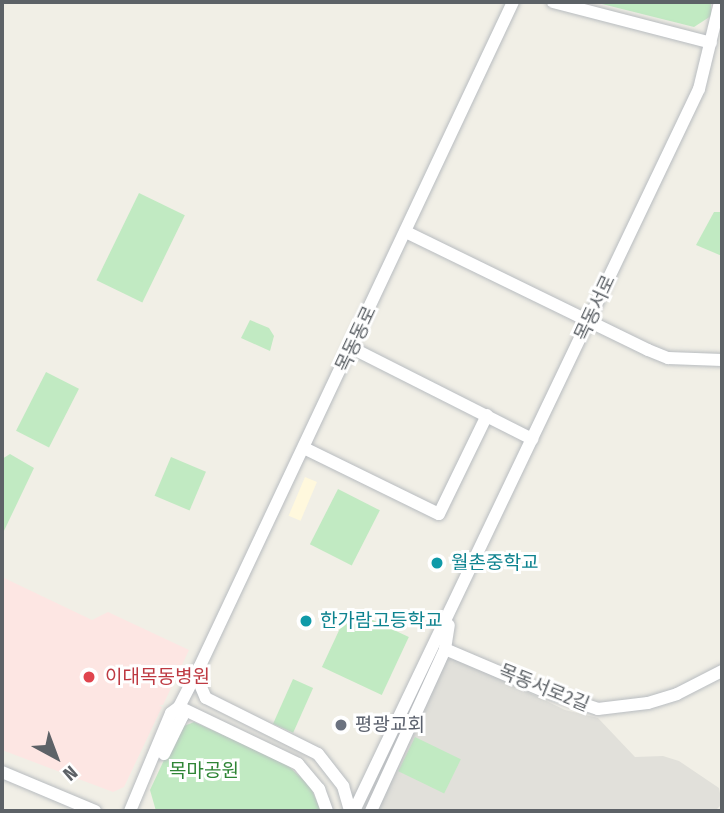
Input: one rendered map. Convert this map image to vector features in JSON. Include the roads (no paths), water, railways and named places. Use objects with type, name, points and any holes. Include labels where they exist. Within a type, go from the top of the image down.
[{"type":"main road","name":"목동동로","points":[[132,806],[168,720],[196,675],[513,2]]},
{"type":"main road","points":[[553,2],[711,43]]},
{"type":"main road","name":"목동서로","points":[[352,811],[419,679],[699,89],[720,2]]},
{"type":"main road","points":[[406,232],[588,322],[668,358],[722,360]]},
{"type":"main road","points":[[352,348],[532,439]]},
{"type":"main road","points":[[304,448],[439,514],[487,415]]},
{"type":"main road","name":"목동서로","points":[[371,811],[445,649],[451,607]]},
{"type":"main road","name":"목동서로2길","points":[[445,649],[544,691],[597,709],[648,703],[677,694],[722,671]]},
{"type":"main road","points":[[196,675],[206,698],[318,754],[343,786],[352,811]]},
{"type":"main road","points":[[179,706],[298,764],[319,789],[327,811]]},
{"type":"main road","points":[[2,772],[95,811]]},
{"type":"place","name":"월촌중학교","points":[[437,563]]},
{"type":"place","name":"한가람고등학교","points":[[306,621]]},
{"type":"place","name":"이대목동병원","points":[[89,677]]},
{"type":"place","name":"평광교회","points":[[341,725]]},
{"type":"park label","name":"목마공원","points":[[204,771]]}]
